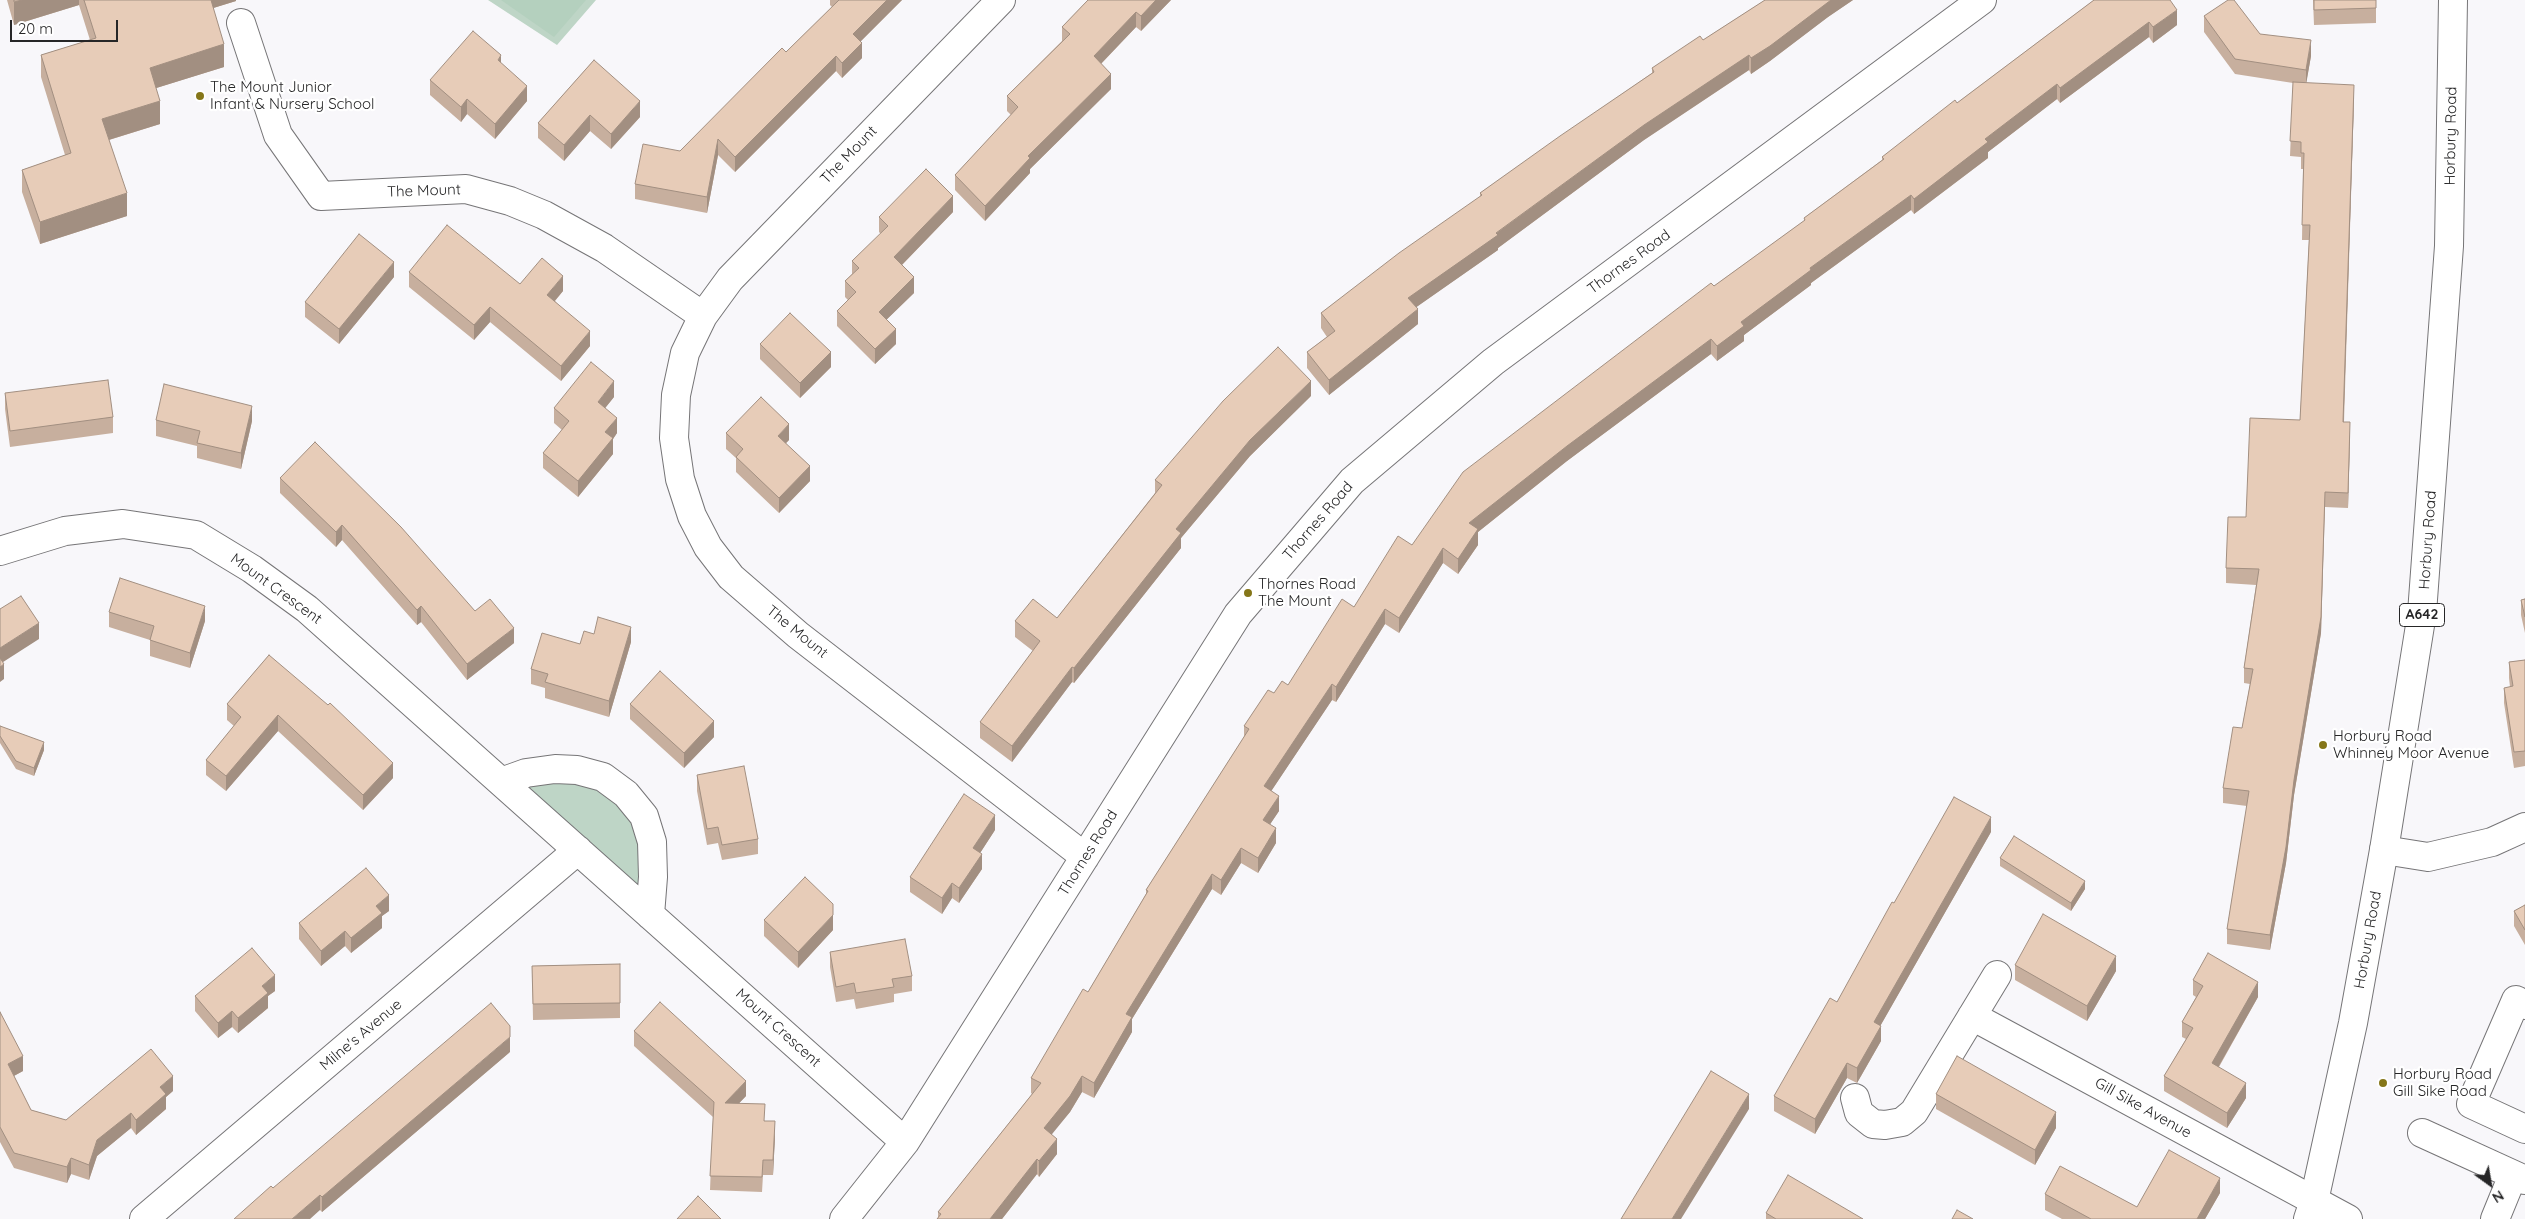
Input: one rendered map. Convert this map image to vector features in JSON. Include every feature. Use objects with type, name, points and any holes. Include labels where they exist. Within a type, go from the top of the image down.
[{"type":"main road","name":"The Mount","points":[[1001,0],[730,279],[703,316],[685,353],[676,395],[674,438],[680,479],[692,516],[708,548],[731,577],[798,635],[1085,857]]},
{"type":"main road","name":"Thornes Road","points":[[844,1219],[905,1142],[1238,614],[1352,481],[1493,362],[1982,0]]},
{"type":"main road","name":"Horbury Road","points":[[2310,1210],[2353,1023],[2384,850],[2422,613],[2449,246],[2452,0]]},
{"type":"main road","name":"The Mount","points":[[241,23],[278,135],[321,196],[466,190],[510,201],[544,215],[604,248],[703,316]]},
{"type":"main road","name":"Mount Crescent","points":[[0,551],[10,546],[65,531],[123,524],[196,535],[252,569],[307,608],[905,1142]]},
{"type":"main road","points":[[501,782],[526,773],[555,768],[577,770],[602,777],[626,794],[644,816],[652,842],[653,877],[650,915]]},
{"type":"main road","points":[[2384,850],[2428,857],[2492,842],[2525,828]]},
{"type":"main road","name":"Milne's Avenue","points":[[144,1219],[578,850]]},
{"type":"main road","points":[[1855,1098],[1859,1113],[1873,1124],[1885,1125],[1902,1122],[1914,1112],[1997,975]]},
{"type":"main road","points":[[2525,1005],[2516,1000],[2471,1104],[2525,1129]]},
{"type":"main road","name":"Gill Sike Avenue","points":[[1972,1016],[2310,1210],[2348,1219]]},
{"type":"main road","points":[[2422,1133],[2519,1177],[2495,1219]]},
{"type":"green space","points":[[488,0],[596,0],[557,45]]},
{"type":"green space","points":[[501,0],[586,0],[554,37]]},
{"type":"green space","points":[[577,770],[644,816],[650,915],[501,782]]},
{"type":"building","points":[[84,0],[211,0],[224,44],[150,68],[160,101],[102,119],[127,193],[40,222],[22,170],[71,153],[41,55],[96,38]]},
{"type":"building","points":[[839,0],[887,0],[853,34],[862,43],[842,63],[836,56],[735,157],[718,139],[707,197],[635,184],[643,144],[680,151],[782,48],[786,52]]},
{"type":"building","points":[[1088,0],[1156,0],[1141,16],[1136,12],[1094,56],[1111,74],[1028,156],[1030,158],[985,206],[955,175],[1018,107],[1007,96],[1070,34],[1062,27]]},
{"type":"building","points":[[1765,0],[1831,0],[1770,46],[1751,58],[1749,55],[1644,125],[1496,233],[1498,235],[1408,298],[1418,309],[1329,380],[1307,352],[1335,331],[1321,313],[1399,253],[1482,195],[1480,193],[1654,72],[1652,68],[1700,36],[1703,40]]},
{"type":"building","points":[[2094,0],[2170,0],[2177,10],[2153,27],[2149,22],[2060,88],[2057,84],[1985,139],[1988,142],[1914,199],[1911,195],[1810,268],[1811,270],[1741,322],[1744,326],[1717,346],[1711,339],[1567,446],[1469,523],[1478,529],[1458,559],[1443,548],[1399,618],[1385,609],[1336,687],[1332,684],[1264,786],[1279,796],[1263,820],[1276,828],[1258,858],[1241,848],[1221,880],[1212,874],[1126,1014],[1132,1017],[1094,1083],[1082,1076],[1070,1096],[1044,1128],[1057,1139],[1039,1161],[1037,1159],[990,1219],[937,1219],[941,1214],[938,1212],[1041,1083],[1031,1078],[1083,989],[1088,992],[1148,891],[1146,890],[1249,729],[1244,726],[1268,690],[1274,693],[1282,681],[1288,685],[1342,599],[1354,607],[1398,536],[1412,545],[1463,472],[1711,283],[1714,286],[1805,220],[1804,218],[1884,159],[1882,157],[1955,100],[1957,103]]},
{"type":"building","points":[[2228,0],[2234,0],[2260,34],[2311,40],[2306,70],[2235,59],[2204,16]]},
{"type":"building","points":[[2314,0],[2376,0],[2376,8],[2314,10]]},
{"type":"building","points":[[473,31],[501,55],[498,60],[527,86],[495,124],[467,99],[461,107],[430,80]]},
{"type":"building","points":[[594,60],[640,101],[611,134],[590,115],[564,145],[538,123]]},
{"type":"building","points":[[2293,82],[2354,85],[2343,422],[2350,422],[2348,493],[2325,492],[2321,617],[2294,780],[2286,847],[2270,935],[2227,929],[2249,791],[2223,788],[2233,727],[2242,728],[2253,669],[2244,668],[2259,569],[2226,568],[2228,517],[2246,517],[2250,418],[2300,420],[2310,225],[2302,225],[2304,153],[2301,153],[2301,142],[2290,141]]},
{"type":"building","points":[[926,169],[953,196],[894,257],[914,277],[879,312],[896,329],[875,349],[837,311],[856,292],[845,281],[859,268],[852,261],[888,226],[879,217]]},
{"type":"building","points":[[447,225],[520,284],[542,258],[563,276],[547,295],[590,331],[561,366],[490,307],[474,325],[409,272]]},
{"type":"building","points":[[359,234],[394,262],[339,329],[305,302]]},
{"type":"building","points":[[790,313],[831,352],[800,383],[760,344]]},
{"type":"building","points":[[1278,347],[1311,381],[1250,440],[1176,529],[1181,533],[1074,668],[1072,667],[1012,746],[980,722],[1040,641],[1015,621],[1033,599],[1057,618],[1162,485],[1155,480],[1223,401]]},
{"type":"building","points":[[591,362],[614,381],[598,402],[617,418],[605,432],[613,438],[578,481],[543,453],[569,421],[554,408]]},
{"type":"building","points":[[108,380],[113,417],[10,431],[5,393]]},
{"type":"building","points":[[164,384],[252,406],[241,453],[197,443],[200,431],[156,420]]},
{"type":"building","points":[[761,397],[789,424],[778,436],[810,466],[779,498],[736,457],[743,449],[726,433]]},
{"type":"building","points":[[315,442],[401,527],[475,611],[490,599],[514,628],[467,664],[421,606],[417,610],[342,525],[336,532],[280,478]]},
{"type":"building","points":[[120,578],[205,606],[190,653],[150,640],[154,626],[109,612]]},
{"type":"building","points":[[21,596],[39,623],[0,648],[0,609]]},
{"type":"building","points":[[2525,599],[2525,617],[2521,600]]},
{"type":"building","points":[[598,617],[631,627],[609,701],[545,682],[548,674],[531,669],[542,633],[580,644],[584,631],[594,634]]},
{"type":"building","points":[[269,655],[328,705],[330,703],[393,763],[363,795],[278,715],[226,776],[206,760],[241,717],[227,704]]},
{"type":"building","points":[[0,658],[4,664],[0,667]]},
{"type":"building","points":[[2525,660],[2525,751],[2514,752],[2504,688],[2513,686],[2509,662]]},
{"type":"building","points":[[660,671],[714,721],[684,753],[630,704]]},
{"type":"building","points":[[0,726],[44,742],[34,768],[16,761],[0,736]]},
{"type":"building","points":[[744,766],[758,839],[722,845],[718,827],[707,829],[697,775]]},
{"type":"building","points":[[964,794],[995,815],[973,848],[982,854],[959,888],[952,883],[942,898],[910,877]]},
{"type":"building","points":[[1954,797],[1991,817],[1874,1022],[1881,1026],[1857,1068],[1847,1063],[1815,1119],[1774,1096],[1830,998],[1837,1002],[1892,902],[1894,903]]},
{"type":"building","points":[[2014,836],[2085,881],[2071,903],[2000,858]]},
{"type":"building","points":[[366,868],[389,895],[376,906],[382,913],[351,938],[345,931],[321,951],[299,923]]},
{"type":"building","points":[[805,877],[833,904],[833,915],[798,952],[764,920]]},
{"type":"building","points":[[2525,905],[2525,930],[2514,911]]},
{"type":"building","points":[[2043,914],[2116,956],[2087,1006],[2015,965]]},
{"type":"building","points":[[905,939],[912,976],[892,979],[894,987],[856,993],[854,983],[836,987],[830,952]]},
{"type":"building","points":[[252,948],[275,975],[262,986],[268,993],[238,1018],[232,1011],[218,1023],[195,996]]},
{"type":"building","points":[[2208,953],[2258,982],[2212,1063],[2246,1083],[2227,1113],[2164,1076],[2193,1028],[2182,1022],[2203,986],[2193,980]]},
{"type":"building","points":[[620,964],[620,1003],[533,1004],[532,966]]},
{"type":"building","points":[[660,1002],[746,1081],[725,1103],[765,1104],[764,1121],[775,1121],[773,1160],[763,1160],[762,1177],[710,1176],[714,1102],[634,1031]]},
{"type":"building","points":[[491,1003],[510,1026],[510,1037],[322,1197],[320,1195],[292,1219],[234,1219],[271,1186],[273,1188]]},
{"type":"building","points":[[0,1012],[23,1056],[8,1064],[31,1110],[66,1120],[151,1049],[173,1076],[160,1087],[166,1094],[136,1120],[131,1113],[97,1140],[89,1165],[71,1158],[67,1167],[14,1153],[0,1127]]},
{"type":"building","points":[[1957,1056],[2056,1112],[2035,1150],[1936,1094]]},
{"type":"building","points":[[1711,1071],[1749,1094],[1672,1219],[1621,1219]]},
{"type":"building","points":[[2169,1150],[2220,1178],[2197,1219],[2091,1219],[2045,1194],[2060,1166],[2137,1207]]},
{"type":"building","points":[[1788,1175],[1863,1219],[1776,1219],[1766,1213]]},
{"type":"building","points":[[698,1196],[721,1219],[677,1219]]},
{"type":"building","points":[[1957,1210],[1973,1219],[1952,1219]]},
{"type":"place","name":"The Mount Junior Infant & Nursery School","points":[[200,96]]},
{"type":"place","name":"Thornes Road The Mount","points":[[1248,593]]},
{"type":"place","name":"Horbury Road Whinney Moor Avenue","points":[[2323,745]]},
{"type":"place","name":"Horbury Road Gill Sike Road","points":[[2383,1083]]}]
